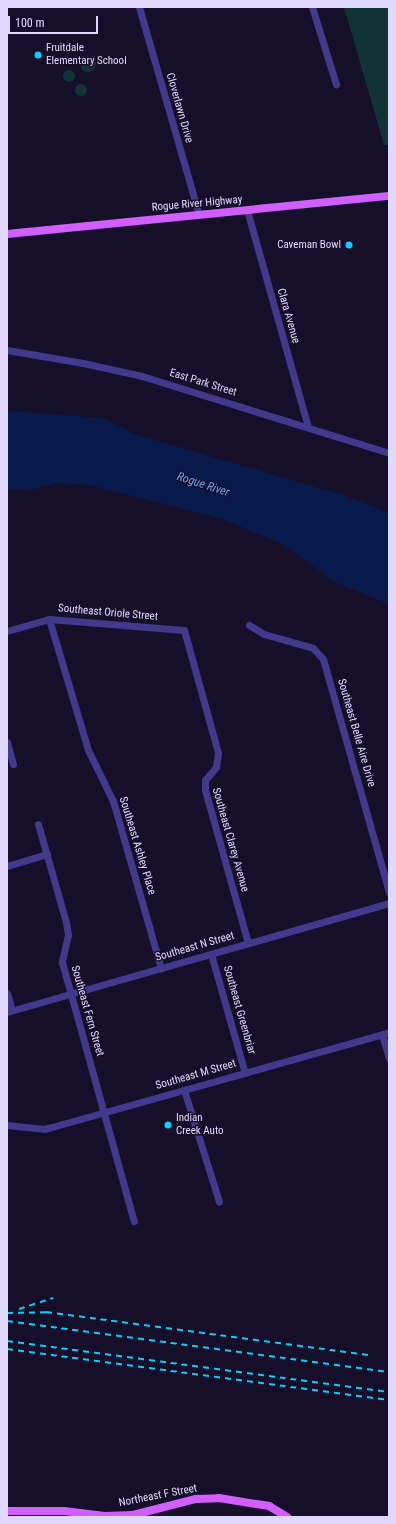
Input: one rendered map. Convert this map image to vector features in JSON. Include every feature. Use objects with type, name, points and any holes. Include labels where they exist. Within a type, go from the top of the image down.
[{"type":"main road","name":"Rogue River Highway","points":[[7,234],[389,196]]},
{"type":"main road","name":"Northeast F Street","points":[[7,1511],[64,1511],[105,1516],[133,1515],[154,1513],[196,1499],[219,1498],[269,1506],[287,1517]]},
{"type":"street","name":"Cloverlawn Drive","points":[[139,7],[199,215]]},
{"type":"street","points":[[312,7],[336,84]]},
{"type":"street","name":"Clara Avenue","points":[[247,210],[308,427]]},
{"type":"street","name":"East Park Street","points":[[7,350],[83,363],[142,376],[389,453]]},
{"type":"street","name":"Southeast Oriole Street","points":[[7,631],[49,618],[184,630]]},
{"type":"street","name":"Southeast Ashley Place","points":[[49,618],[88,750],[113,801],[161,968]]},
{"type":"street","name":"Southeast Belle Aire Drive","points":[[249,625],[264,634],[313,648],[323,659],[389,893]]},
{"type":"street","name":"Southeast Clarey Avenue","points":[[184,630],[218,753],[216,767],[205,780],[205,790],[248,943]]},
{"type":"street","points":[[7,742],[14,764]]},
{"type":"street","name":"Southeast Fern Street","points":[[38,824],[66,922],[68,935],[62,962],[134,1221]]},
{"type":"street","points":[[7,866],[47,854]]},
{"type":"street","name":"Southeast N Street","points":[[10,1011],[389,903]]},
{"type":"street","name":"Southeast Greenbriar","points":[[211,954],[245,1073]]},
{"type":"street","points":[[7,993],[10,1011]]},
{"type":"street","points":[[386,1033],[389,1058]]},
{"type":"street","name":"Southeast M Street","points":[[7,1125],[44,1129],[386,1033]]},
{"type":"street","points":[[184,1090],[219,1202]]},
{"type":"green space","points":[[344,7],[389,7],[389,145],[384,145]]},
{"type":"green space","points":[[88,56],[94,58],[96,64],[94,70],[88,72],[82,70],[80,64],[82,58]]},
{"type":"green space","points":[[67,70],[71,70],[75,76],[71,82],[67,82],[63,78],[63,74]]},
{"type":"green space","points":[[79,84],[83,84],[87,90],[83,96],[79,96],[75,92],[75,88]]},
{"type":"water","name":"Rogue River","points":[[7,411],[102,418],[134,434],[346,496],[389,513],[389,604],[332,581],[287,546],[223,519],[90,485],[56,483],[31,490],[7,489]]},
{"type":"railway","points":[[19,1309],[53,1298]]},
{"type":"railway","points":[[7,1313],[46,1312],[368,1355]]},
{"type":"railway","points":[[7,1321],[389,1372]]},
{"type":"railway","points":[[7,1341],[389,1392]]},
{"type":"railway","points":[[7,1349],[389,1400]]},
{"type":"place","name":"Fruitdale Elementary School","points":[[38,55]]},
{"type":"place","name":"Caveman Bowl","points":[[349,245]]},
{"type":"place","name":"Indian Creek Auto","points":[[168,1125]]}]
